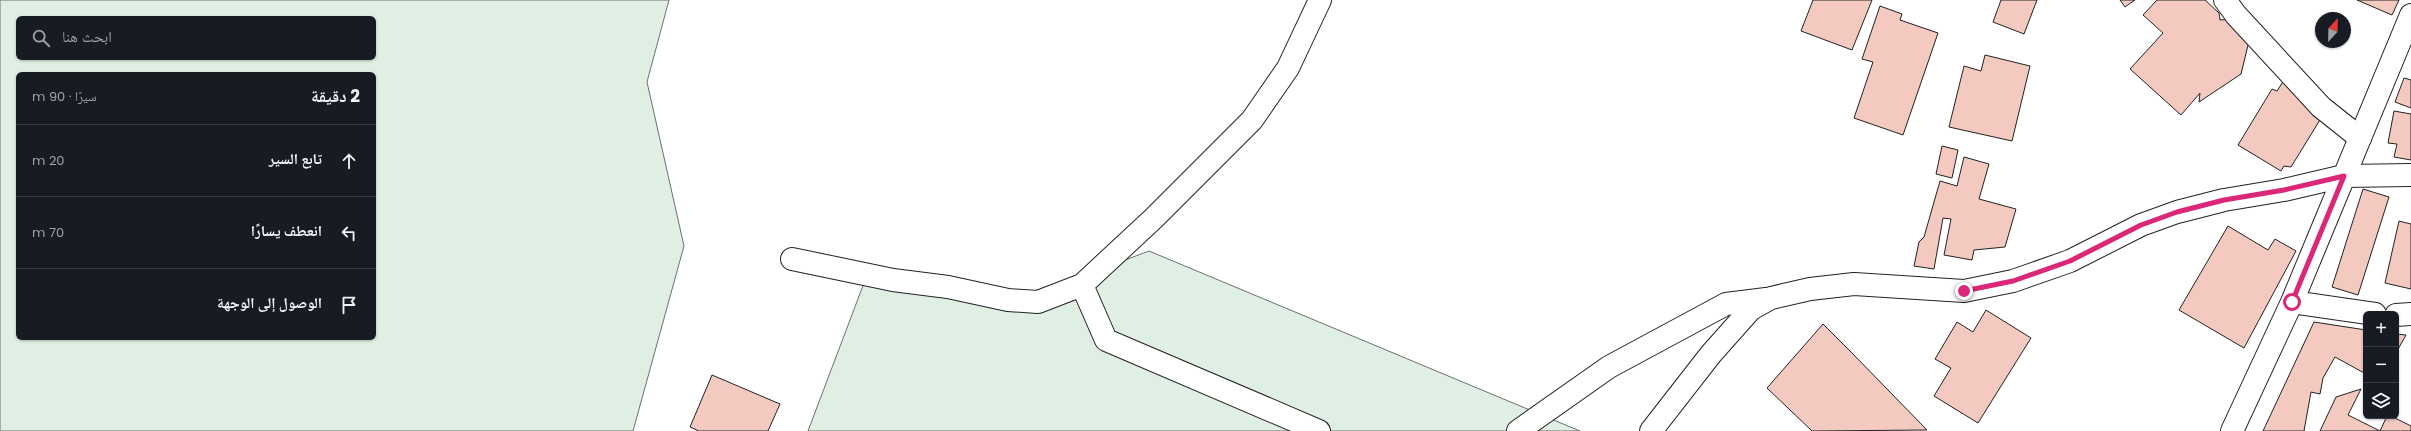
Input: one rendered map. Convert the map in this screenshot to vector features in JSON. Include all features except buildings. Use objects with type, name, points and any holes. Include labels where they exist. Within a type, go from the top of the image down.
[{"type":"street","points":[[792,259],[893,280],[948,287],[1008,300],[1038,302],[1082,285],[1154,218],[1252,120],[1288,68],[1320,0]]},
{"type":"street","points":[[2225,0],[2236,15],[2321,107],[2360,138]]},
{"type":"street","points":[[2232,431],[2292,302],[2411,15]]},
{"type":"street","points":[[1518,431],[1609,367],[1726,304],[1771,298],[1810,289],[1854,284],[1964,291],[2013,281],[2070,261],[2141,225],[2177,212],[2224,200],[2284,190],[2344,176],[2411,176]]},
{"type":"street","points":[[1082,285],[1106,340],[1319,431]]},
{"type":"street","points":[[1651,431],[1711,354],[1751,309],[1771,298]]},
{"type":"street","points":[[2292,302],[2363,312]]},
{"type":"street","points":[[2399,315],[2411,314]]},
{"type":"green space","points":[[0,0],[669,0],[647,82],[684,246],[633,431],[0,431]]},
{"type":"green space","points":[[1149,251],[1580,431],[808,431],[867,275],[1002,303],[1088,274]]},
{"type":"route","points":[[1964,291],[2013,281],[2070,261],[2141,225],[2177,212],[2224,200],[2284,190],[2344,176],[2292,302]]}]
